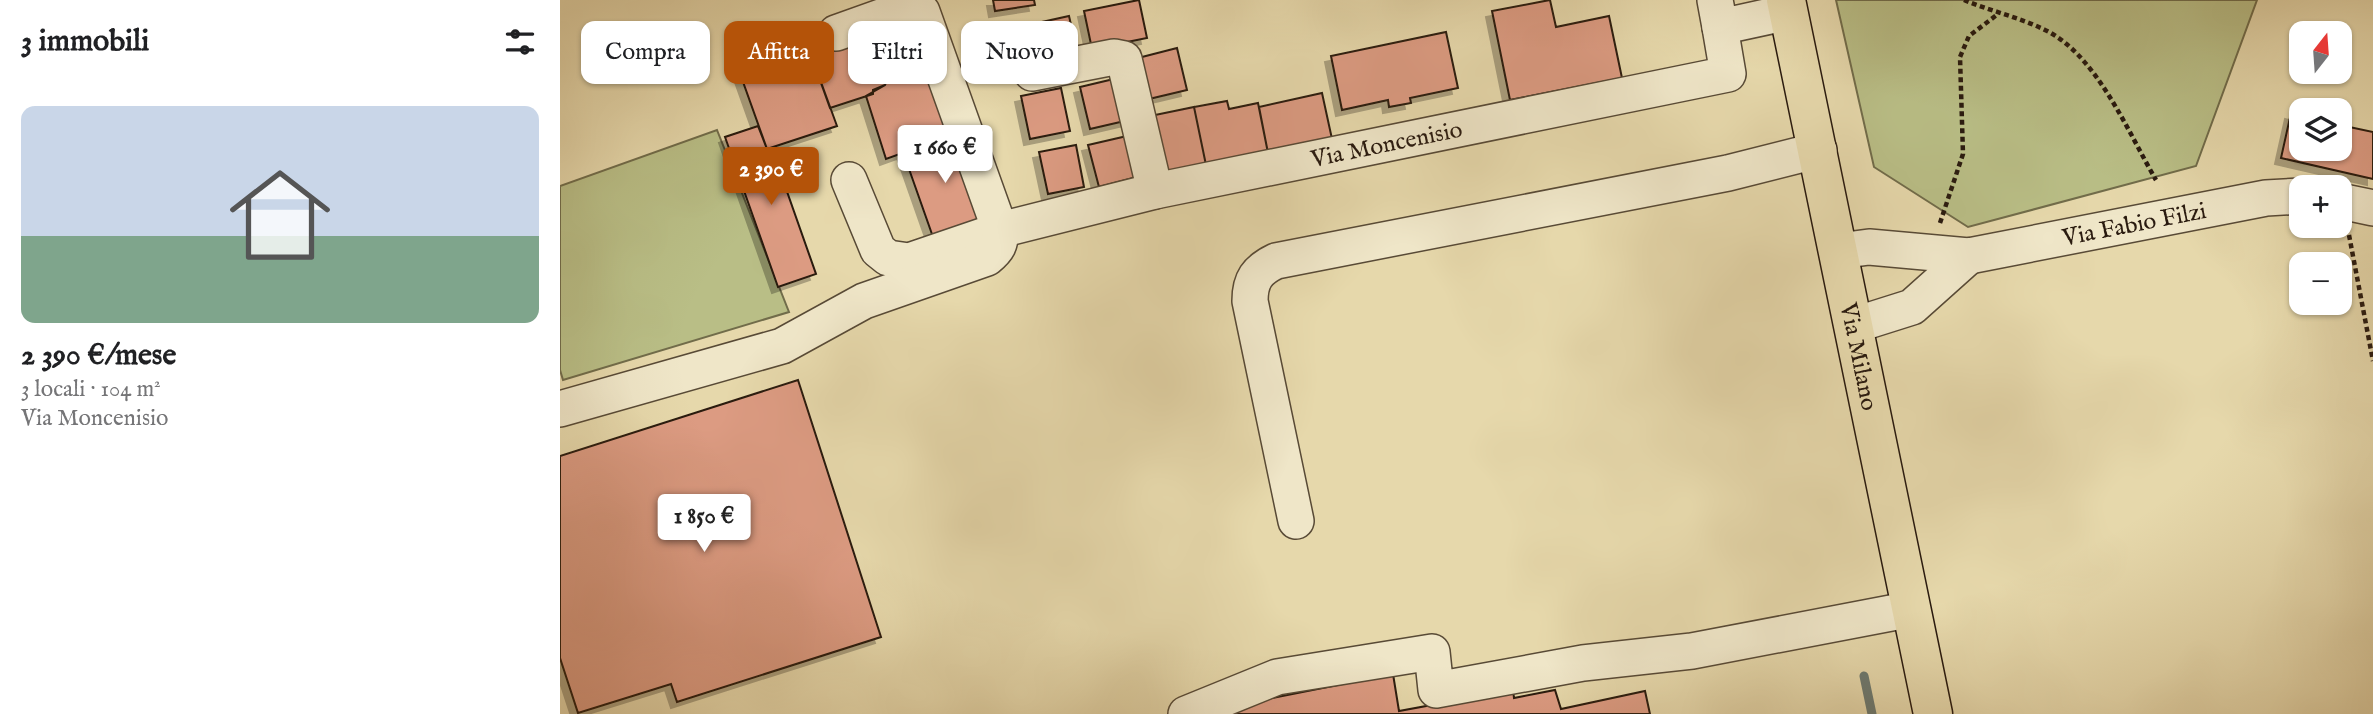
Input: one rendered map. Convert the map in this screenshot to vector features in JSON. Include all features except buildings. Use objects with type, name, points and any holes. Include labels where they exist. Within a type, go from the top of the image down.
[{"type":"main road","name":"Via Milano","points":[[1788,6],[1933,714]]},
{"type":"street","points":[[1717,13],[1788,6]]},
{"type":"street","points":[[560,409],[782,346],[864,301],[987,258],[1001,242],[1000,230],[922,12],[903,9],[836,33]]},
{"type":"street","name":"Via Moncenisio","points":[[849,180],[873,242],[888,258],[909,261],[1000,230],[1155,191],[1728,74],[1717,13]]},
{"type":"street","points":[[1078,64],[1114,57],[1124,59],[1155,191]]},
{"type":"street","points":[[1296,521],[1250,301],[1250,287],[1254,276],[1265,266],[1302,256],[1728,173],[1819,150]]},
{"type":"street","name":"Via Fabio Filzi","points":[[1839,251],[1869,247],[1969,256],[2266,198],[2289,197]]},
{"type":"street","points":[[1855,325],[1912,307],[1969,256]]},
{"type":"street","points":[[1186,714],[1277,677],[1432,652],[1436,690],[1583,663],[1692,651],[1912,609]]},
{"type":"path","points":[[1964,0],[2046,30],[2082,58],[2156,180]]},
{"type":"path","points":[[1938,227],[1963,154],[1960,57],[1969,36],[1999,13]]},
{"type":"path","points":[[2354,212],[2373,361]]},
{"type":"green space","points":[[1836,0],[2257,0],[2196,166],[1968,227],[1874,167]]},
{"type":"green space","points":[[717,130],[789,312],[563,380],[560,370],[560,186]]},
{"type":"waterway","points":[[1864,676],[1872,714]]}]
